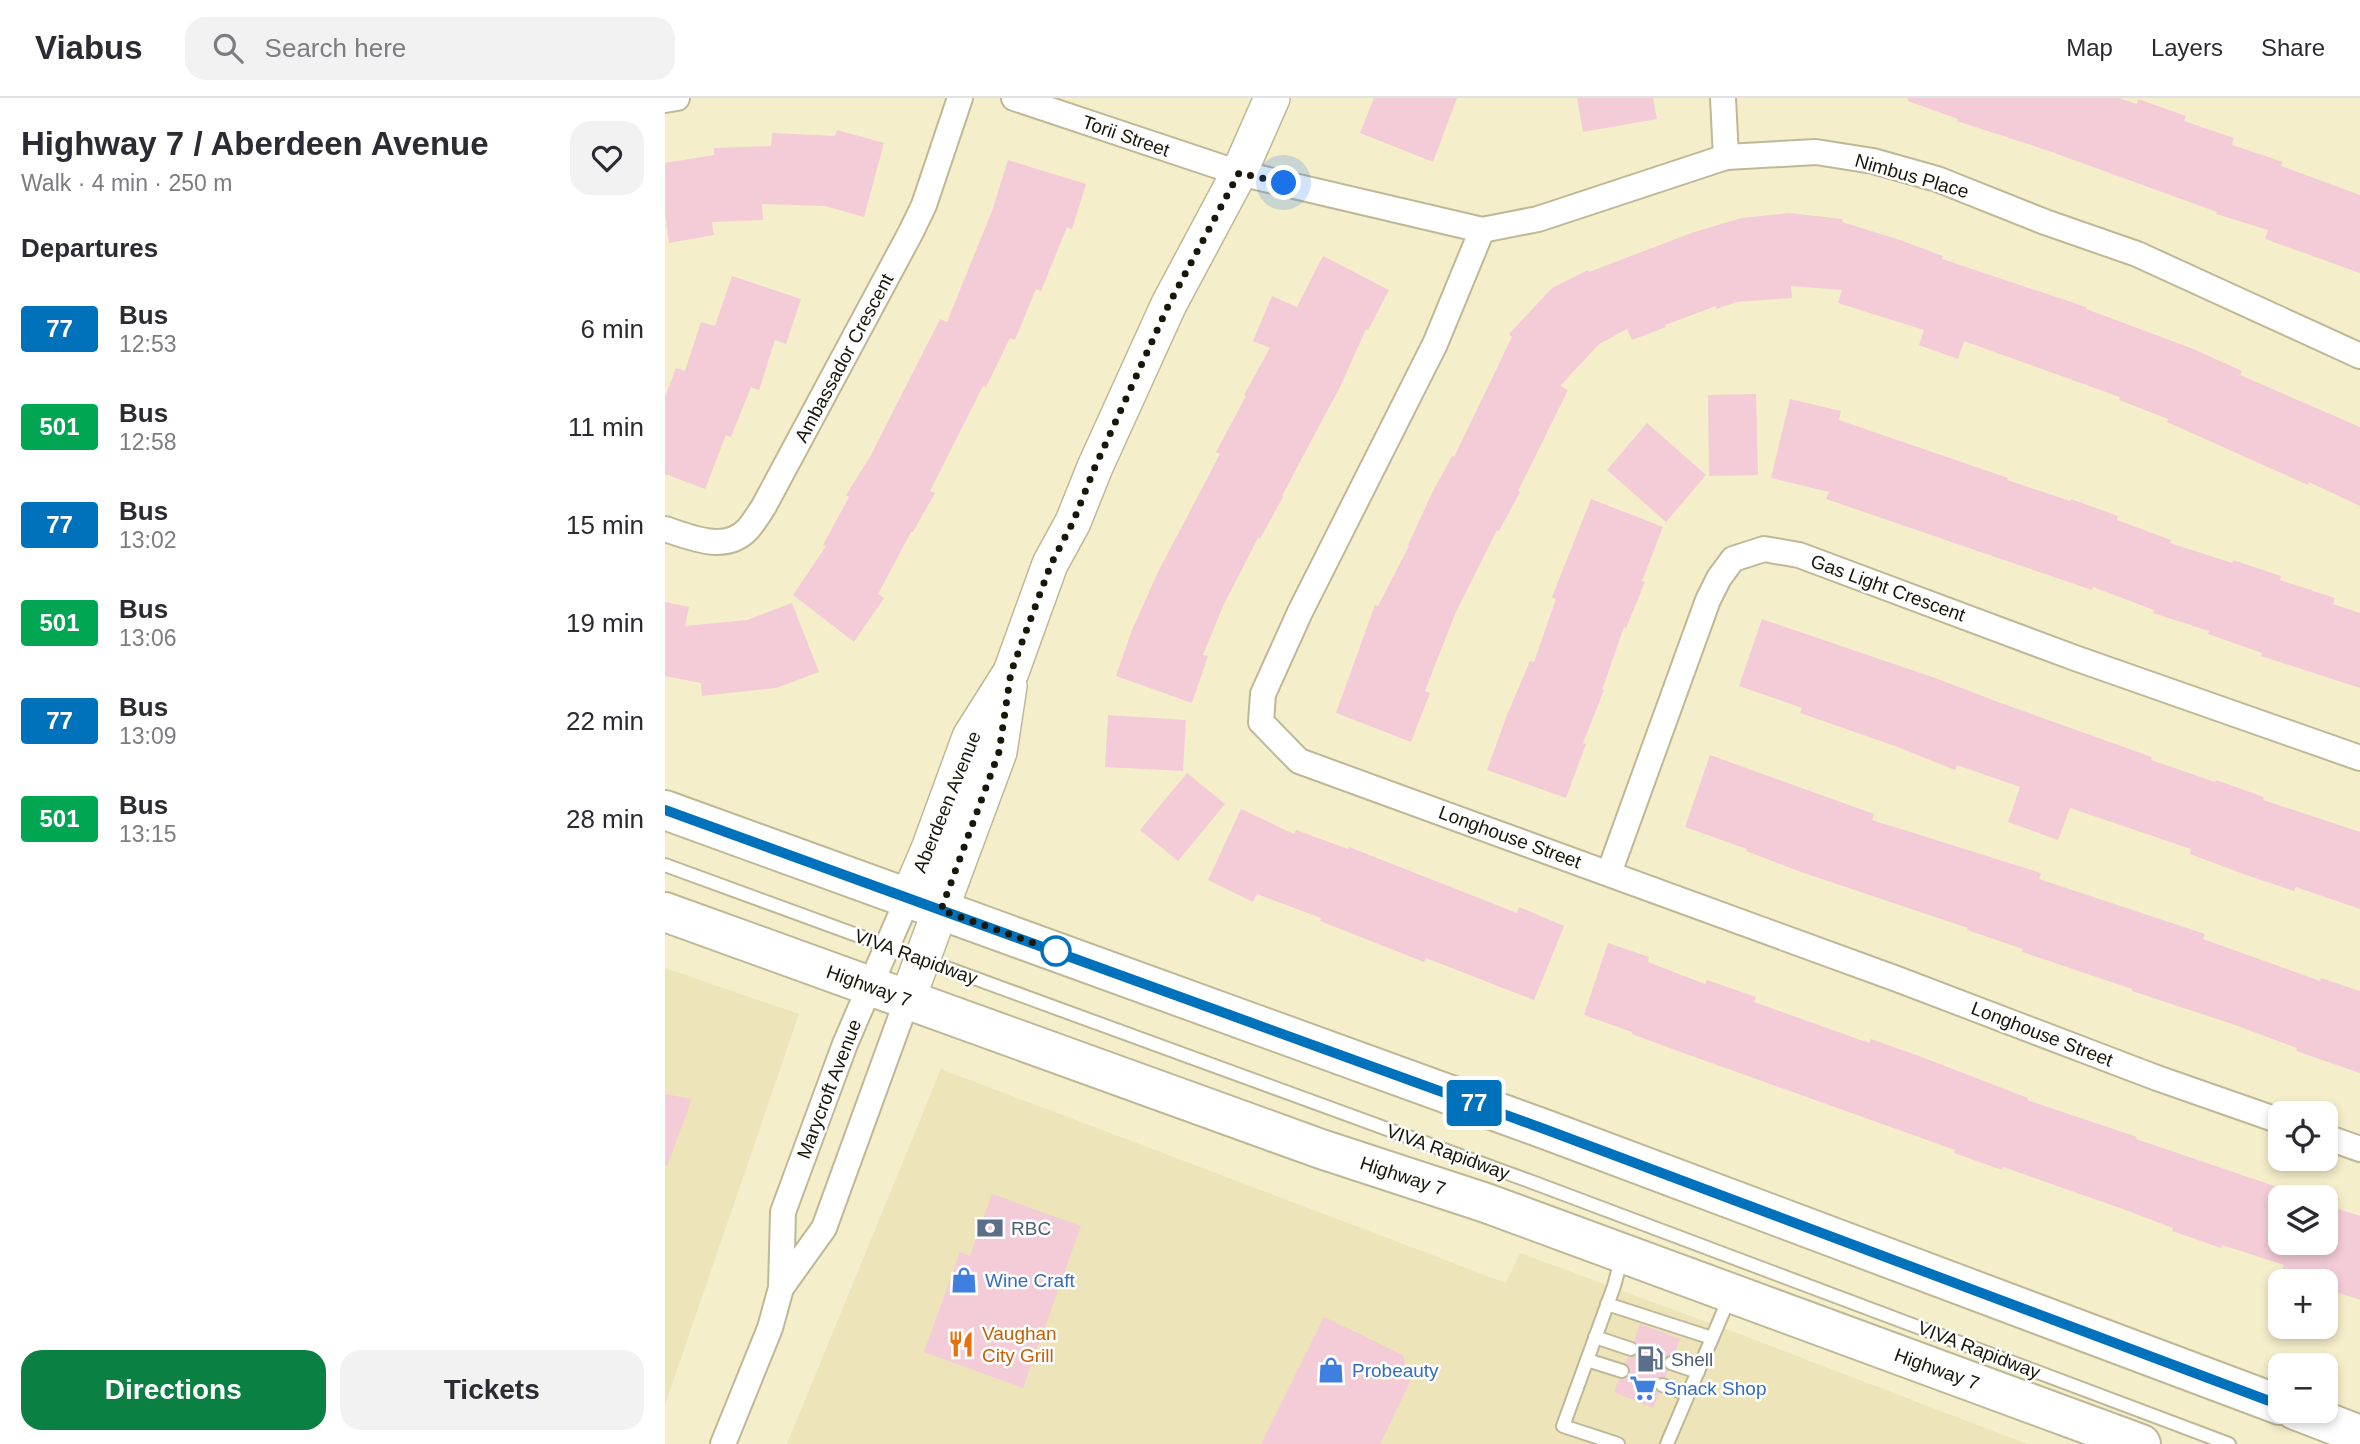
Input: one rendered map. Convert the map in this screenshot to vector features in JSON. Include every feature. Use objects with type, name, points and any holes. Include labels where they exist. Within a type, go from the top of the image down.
[{"type":"main road","points":[[665,810],[1547,1130],[2268,1400]]},
{"type":"main road","name":"Highway 7","points":[[665,912],[1321,1149],[1486,1203],[2141,1444]]},
{"type":"main road","points":[[2329,1423],[2360,1435]]},
{"type":"street","points":[[665,100],[677,98]]},
{"type":"street","name":"Ambassador Crescent","points":[[665,529],[695,539],[727,543],[747,530],[765,506],[916,223],[960,98]]},
{"type":"street","name":"Torii Street","points":[[1014,98],[1239,173]]},
{"type":"street","name":"Aberdeen Avenue","points":[[907,1000],[923,959],[924,904],[999,752],[1011,672],[1051,564],[1073,522],[1169,304],[1239,173],[1272,98]]},
{"type":"street","points":[[1723,98],[1726,157]]},
{"type":"street","name":"Nimbus Place","points":[[1239,173],[1482,230],[1538,219],[1726,157],[1817,152],[1873,161],[1937,179],[2045,222],[2137,254],[2360,356]]},
{"type":"street","name":"Longhouse Street","points":[[1482,230],[1434,344],[1300,612],[1263,694],[1261,722],[1300,761],[2268,1117]]},
{"type":"street","name":"Gas Light Crescent","points":[[1609,873],[1708,600],[1733,559],[1765,549],[1798,555],[2075,658],[2360,758]]},
{"type":"street","name":"Marycroft Avenue","points":[[723,1444],[770,1328],[781,1288],[783,1212],[845,1044],[887,946],[924,904]]},
{"type":"street","name":"Marycroft Avenue","points":[[781,1288],[824,1228],[907,1000]]},
{"type":"street","points":[[2338,1141],[2360,1149]]},
{"type":"lane","name":"VIVA Rapidway","points":[[665,865],[1531,1182],[2229,1444]]},
{"type":"lane","points":[[1618,1444],[1563,1426],[1623,1254]]},
{"type":"lane","points":[[1667,1444],[1731,1294]]},
{"type":"lane","points":[[1607,1304],[1712,1338]]},
{"type":"lane","points":[[1595,1337],[1631,1349]]},
{"type":"lane","points":[[1587,1360],[1622,1371]]},
{"type":"lane","points":[[1671,1363],[1697,1372]]},
{"type":"lane","points":[[1662,1385],[1688,1394]]},
{"type":"shaded area","points":[[665,968],[799,1014],[665,1405]]},
{"type":"shaded area","points":[[941,1069],[1506,1283],[1520,1253],[2027,1444],[787,1444]]},
{"type":"building","points":[[1374,98],[1457,98],[1433,162],[1360,133]]},
{"type":"building","points":[[1577,98],[1653,98],[1657,119],[1583,132]]},
{"type":"building","points":[[1908,98],[2119,98],[2137,104],[2138,99],[2186,116],[2184,121],[2234,138],[2232,145],[2283,162],[2281,166],[2360,195],[2360,273],[2265,239],[2268,230],[2216,214],[2217,212],[2049,151],[1957,121],[1958,119],[1908,101]]},
{"type":"building","points":[[837,130],[884,143],[864,217],[825,206],[762,204],[763,220],[712,222],[714,235],[669,243],[665,213],[665,163],[714,155],[714,148],[771,146],[772,133],[835,136]]},
{"type":"building","points":[[1008,160],[1086,184],[1072,229],[1067,227],[1041,291],[1036,289],[1015,340],[1010,338],[986,387],[983,386],[930,491],[935,493],[878,594],[884,598],[854,642],[793,595],[826,546],[823,545],[849,497],[846,495],[870,457],[940,319],[947,322],[992,211]]},
{"type":"building","points":[[1789,213],[1843,219],[1842,222],[1943,256],[1942,259],[2086,307],[2191,348],[2242,371],[2240,375],[2360,427],[2360,506],[2167,422],[2168,419],[2119,400],[2120,397],[1964,341],[1958,359],[1919,345],[1924,330],[1838,303],[1842,290],[1791,286],[1792,298],[1737,302],[1716,309],[1716,306],[1632,340],[1627,329],[1599,344],[1560,386],[1568,390],[1518,491],[1520,492],[1499,531],[1497,530],[1455,614],[1425,691],[1430,693],[1411,742],[1336,713],[1375,605],[1378,606],[1409,546],[1431,495],[1452,456],[1454,457],[1512,337],[1509,334],[1552,288],[1588,270],[1589,272],[1694,232],[1742,218]]},
{"type":"building","points":[[1323,256],[1389,290],[1368,330],[1366,329],[1340,387],[1283,497],[1260,539],[1258,538],[1223,606],[1203,655],[1208,656],[1192,703],[1116,676],[1132,630],[1159,570],[1220,454],[1216,452],[1270,348],[1253,341],[1272,296],[1297,307]]},
{"type":"building","points":[[732,276],[801,299],[786,344],[775,340],[759,390],[751,387],[731,437],[726,435],[705,489],[665,474],[665,397],[676,368],[685,371],[701,322],[715,326]]},
{"type":"building","points":[[1756,394],[1758,475],[1709,476],[1708,395]]},
{"type":"building","points":[[1790,399],[1841,411],[1839,420],[2008,478],[2007,480],[2070,501],[2071,499],[2118,516],[2117,520],[2171,540],[2170,543],[2281,576],[2280,580],[2335,598],[2333,604],[2360,613],[2360,688],[2261,656],[2262,653],[2208,634],[2209,631],[2153,613],[2154,610],[2093,587],[2092,590],[1826,499],[1829,492],[1771,478]]},
{"type":"building","points":[[1647,423],[1706,475],[1666,522],[1607,470]]},
{"type":"building","points":[[1591,499],[1663,527],[1642,581],[1645,582],[1626,628],[1624,627],[1566,798],[1487,770],[1530,661],[1534,662],[1556,599],[1552,597]]},
{"type":"building","points":[[665,602],[689,607],[685,626],[747,620],[792,603],[819,672],[776,688],[702,696],[701,683],[665,676]]},
{"type":"building","points":[[1762,619],[1938,679],[2152,757],[2151,760],[2215,782],[2216,780],[2264,797],[2263,800],[2360,832],[2360,909],[2296,887],[2294,891],[2246,875],[2190,854],[2191,849],[2070,808],[2058,840],[2008,822],[2020,787],[1957,765],[1955,770],[1800,713],[1802,708],[1739,686]]},
{"type":"building","points":[[1108,715],[1186,720],[1183,771],[1105,767]]},
{"type":"building","points":[[1710,755],[1874,814],[1872,820],[2041,873],[2039,879],[2205,934],[2203,939],[2320,981],[2321,978],[2360,991],[2360,1073],[2296,1051],[2297,1048],[2235,1025],[2022,952],[2023,949],[1967,930],[1968,928],[1801,872],[1685,827]]},
{"type":"building","points":[[1187,773],[1225,804],[1178,861],[1140,830]]},
{"type":"building","points":[[1241,809],[1294,834],[1296,830],[1348,849],[1349,847],[1517,913],[1519,907],[1564,926],[1534,1000],[1426,958],[1424,962],[1257,894],[1253,902],[1208,880]]},
{"type":"building","points":[[1608,943],[1649,957],[1648,962],[1705,984],[1707,980],[1756,997],[1754,1002],[1869,1043],[1871,1039],[2028,1098],[2027,1100],[2271,1185],[2268,1185],[2268,1255],[2338,1255],[2338,1209],[2360,1216],[2360,1300],[2338,1293],[2338,1269],[2283,1269],[2284,1265],[2172,1231],[2173,1228],[2120,1208],[2003,1167],[2002,1170],[1954,1153],[1955,1150],[1584,1015]]},
{"type":"building","points":[[665,1094],[692,1099],[667,1166],[665,1165]]},
{"type":"building","points":[[992,1194],[1081,1226],[1023,1388],[924,1352],[960,1252],[970,1256]]},
{"type":"building","points":[[1324,1317],[1403,1355],[1410,1382],[1380,1444],[1261,1444]]},
{"type":"building","points":[[1640,1324],[1680,1339],[1674,1355],[1663,1360],[1668,1371],[1665,1377],[1654,1382],[1659,1393],[1653,1408],[1614,1392],[1619,1379],[1625,1379],[1630,1374],[1630,1368],[1625,1363],[1628,1357],[1639,1352],[1634,1341]]},
{"type":"bus line","name":"77","points":[[665,810],[1547,1130],[2268,1400]]},
{"type":"place","name":"RBC","points":[[990,1228]]},
{"type":"place","name":"Wine Craft","points":[[964,1280]]},
{"type":"place","name":"Vaughan City Grill","points":[[961,1344]]},
{"type":"place","name":"Shell","points":[[1650,1359]]},
{"type":"place","name":"Probeauty","points":[[1331,1370]]},
{"type":"place","name":"Snack Shop","points":[[1643,1388]]},
{"type":"route","points":[[1056,951],[941,910],[999,752],[1011,672],[1051,564],[1073,522],[1169,304],[1239,173],[1284,183]]}]
